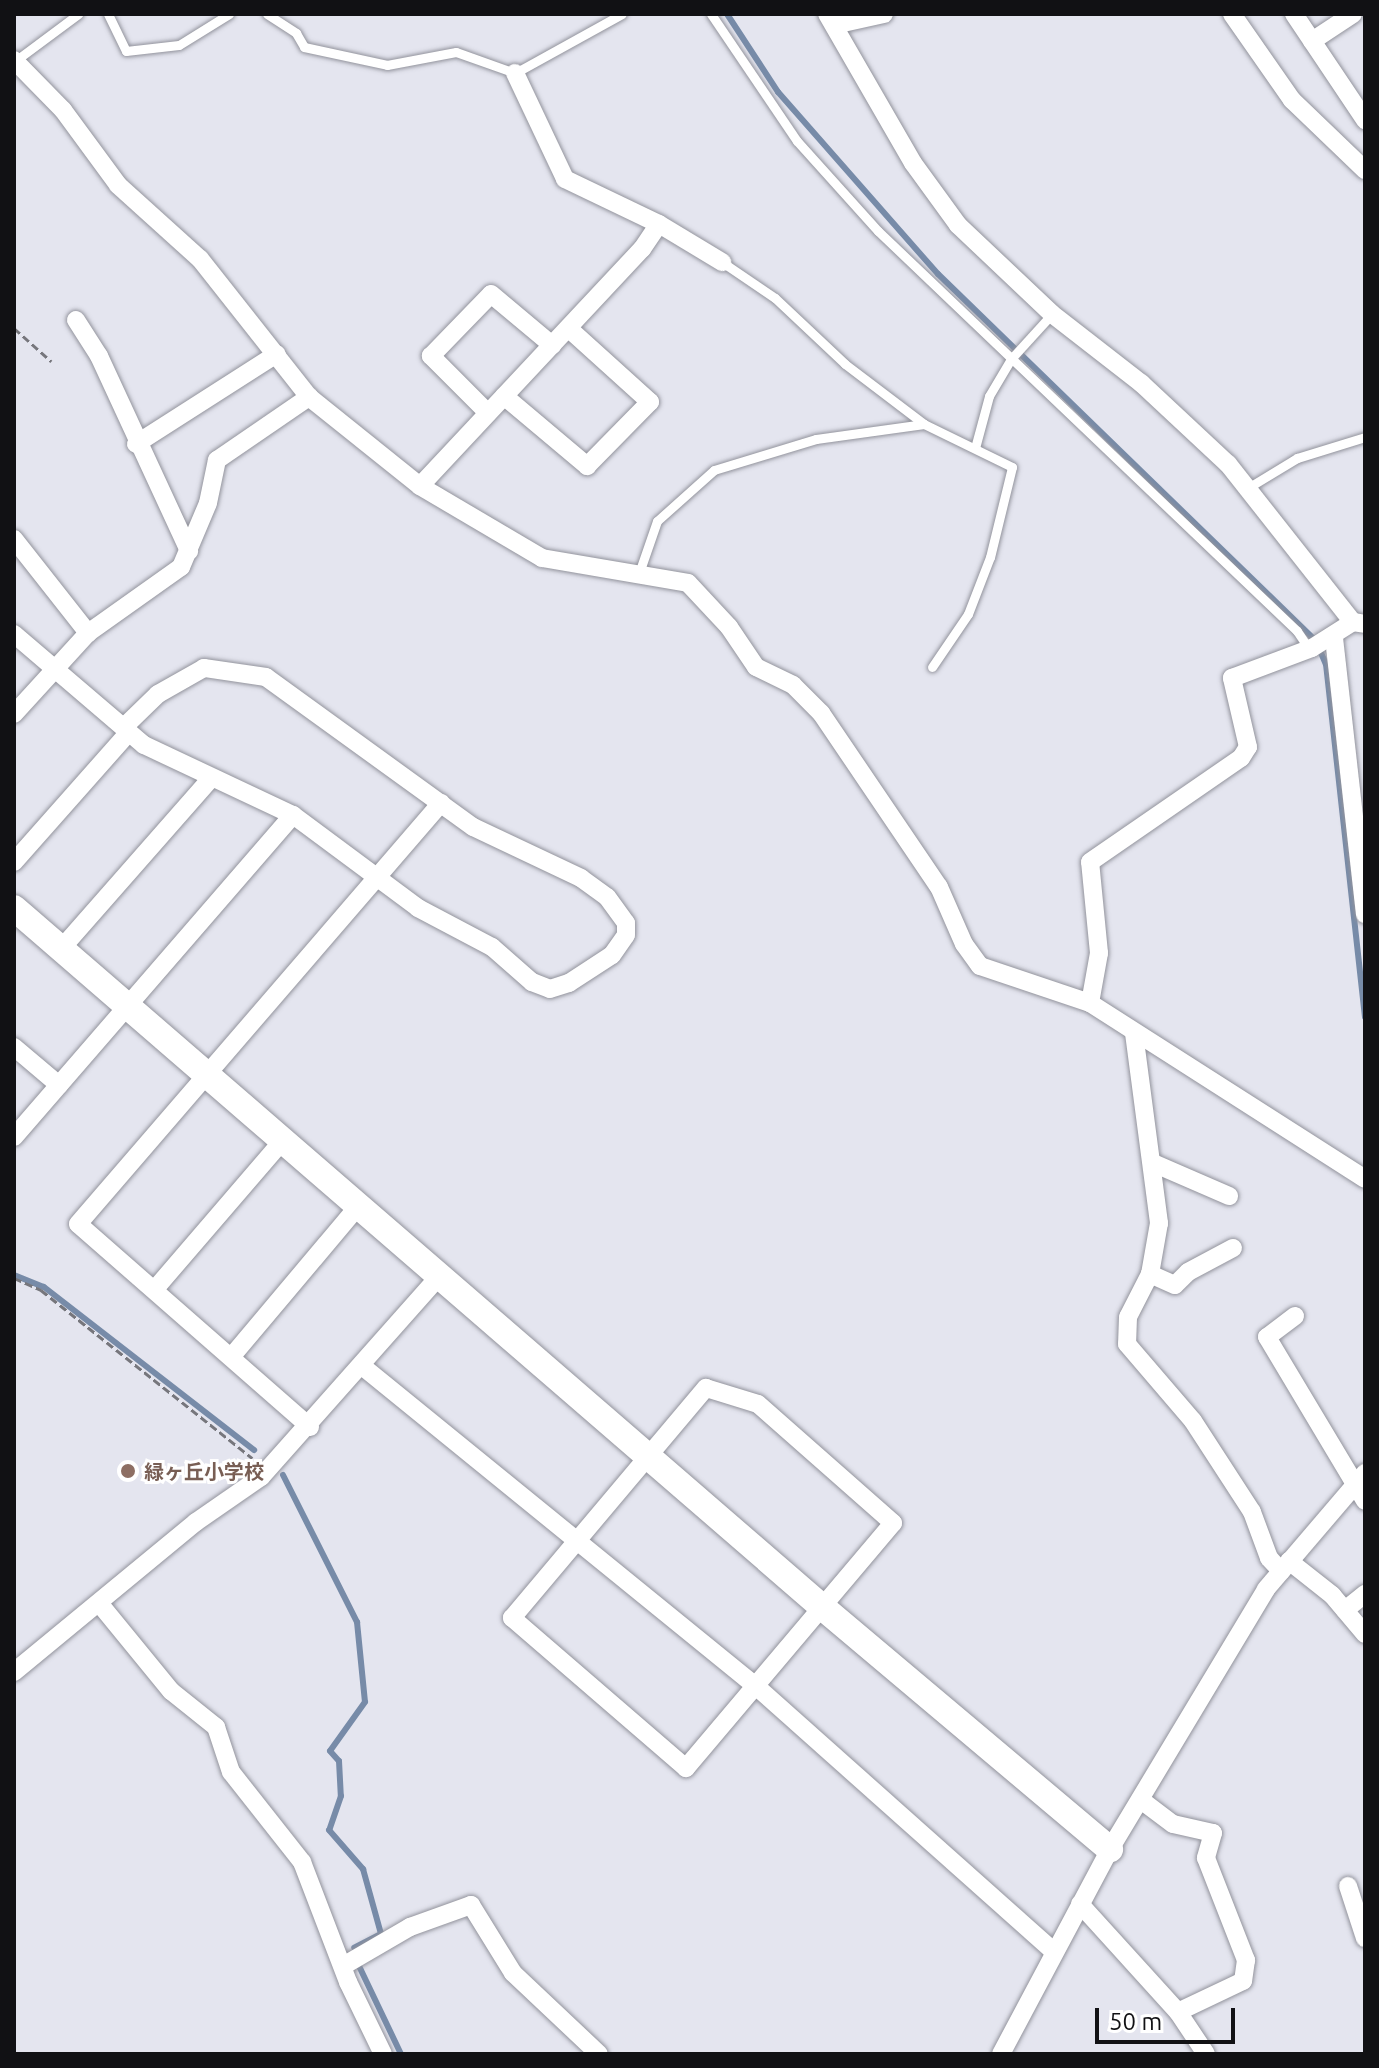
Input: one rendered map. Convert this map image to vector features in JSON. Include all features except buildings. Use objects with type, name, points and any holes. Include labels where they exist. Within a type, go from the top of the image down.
[{"type":"street","points":[[884,14],[831,19],[913,163],[958,225],[1052,314],[1141,383],[1228,464],[1359,623],[1320,644],[1232,678],[1248,747],[1241,758],[1090,862],[1099,953],[1090,1003]]},
{"type":"street","points":[[1232,14],[1292,100],[1365,170]]},
{"type":"street","points":[[1294,14],[1365,120]]},
{"type":"street","points":[[1312,41],[1353,14]]},
{"type":"street","points":[[14,61],[63,110],[118,185],[200,259],[309,397],[420,486],[542,558],[688,583],[729,627],[756,667],[793,685],[821,713],[939,887],[964,944],[980,966],[1090,1003],[1365,1179]]},
{"type":"street","points":[[515,73],[565,179],[659,224],[722,262]]},
{"type":"street","points":[[420,486],[568,328],[659,224]]},
{"type":"street","points":[[488,413],[431,356],[491,294],[552,345]]},
{"type":"street","points":[[76,320],[99,356],[136,444],[189,551]]},
{"type":"street","points":[[504,396],[587,466],[650,402],[568,328]]},
{"type":"street","points":[[136,444],[277,354]]},
{"type":"street","points":[[14,714],[52,668],[88,633],[181,567],[189,551],[217,460],[309,397]]},
{"type":"street","points":[[14,539],[88,633]]},
{"type":"street","points":[[14,634],[126,730],[159,755],[293,815],[418,908],[492,947],[532,982],[550,989],[569,983],[612,955],[626,935],[626,923],[607,897],[581,878],[473,827],[266,677],[204,668],[158,694],[126,730],[14,862]]},
{"type":"street","points":[[1320,644],[1365,914]]},
{"type":"street","points":[[61,949],[211,778]]},
{"type":"street","points":[[310,1427],[78,1224],[378,880],[441,803]]},
{"type":"street","points":[[14,1137],[293,815]]},
{"type":"street","points":[[14,908],[208,1072],[821,1606],[1110,1849]]},
{"type":"street","points":[[1134,1033],[1159,1223],[1150,1274],[1128,1317],[1127,1344],[1193,1421],[1252,1512],[1269,1558],[1285,1566],[1345,1610],[1365,1634]]},
{"type":"street","points":[[14,1047],[59,1085]]},
{"type":"street","points":[[155,1289],[283,1140]]},
{"type":"street","points":[[1153,1163],[1229,1196]]},
{"type":"street","points":[[232,1356],[359,1205]]},
{"type":"street","points":[[1150,1274],[1175,1285],[1188,1272],[1233,1248]]},
{"type":"street","points":[[14,1672],[196,1522],[267,1471],[310,1427],[441,1274]]},
{"type":"street","points":[[1295,1316],[1267,1337],[1359,1480],[1365,1501]]},
{"type":"street","points":[[362,1366],[758,1688],[1053,1951]]},
{"type":"street","points":[[706,1388],[758,1404],[893,1523],[821,1606],[758,1688],[686,1768],[512,1618],[578,1539],[706,1388]]},
{"type":"street","points":[[1001,2054],[1053,1951],[1110,1849],[1285,1566],[1359,1480]]},
{"type":"street","points":[[1345,1610],[1365,1594]]},
{"type":"street","points":[[99,1603],[171,1691],[216,1727],[231,1772],[302,1862],[343,1966],[383,2054]]},
{"type":"street","points":[[1141,1800],[1173,1824],[1213,1833],[1206,1858],[1246,1960],[1243,1981],[1178,2012]]},
{"type":"street","points":[[1348,1886],[1365,1938]]},
{"type":"street","points":[[1080,1904],[1178,2012],[1206,2054]]},
{"type":"street","points":[[343,1966],[410,1927],[471,1905],[513,1973],[599,2054]]},
{"type":"lane","points":[[14,61],[78,14]]},
{"type":"lane","points":[[108,14],[126,51],[179,45],[229,14]]},
{"type":"lane","points":[[267,14],[296,33],[304,47],[387,65],[456,52],[515,73],[622,14]]},
{"type":"lane","points":[[711,14],[797,141],[878,231],[1297,631],[1320,644]]},
{"type":"lane","points":[[722,262],[775,298],[845,364],[924,424],[1012,467],[990,557],[968,614],[932,667]]},
{"type":"lane","points":[[975,448],[989,396],[1012,358],[1052,314]]},
{"type":"lane","points":[[639,573],[657,521],[714,470],[816,439],[924,424]]},
{"type":"lane","points":[[1246,489],[1297,458],[1365,437]]},
{"type":"path","points":[[14,328],[51,361]]},
{"type":"path","points":[[14,1278],[66,1309],[226,1432],[267,1471]]},
{"type":"waterway","points":[[727,14],[778,92],[938,274],[1316,641],[1326,664],[1365,1017]]},
{"type":"waterway","points":[[14,1275],[44,1287],[254,1450]]},
{"type":"waterway","points":[[283,1475],[357,1622],[365,1702],[330,1751],[339,1761],[341,1796],[329,1830],[363,1869],[381,1934],[354,1948]]},
{"type":"waterway","points":[[359,1966],[401,2054]]},
{"type":"place","name":"緑ヶ丘小学校","points":[[128,1471]]}]
